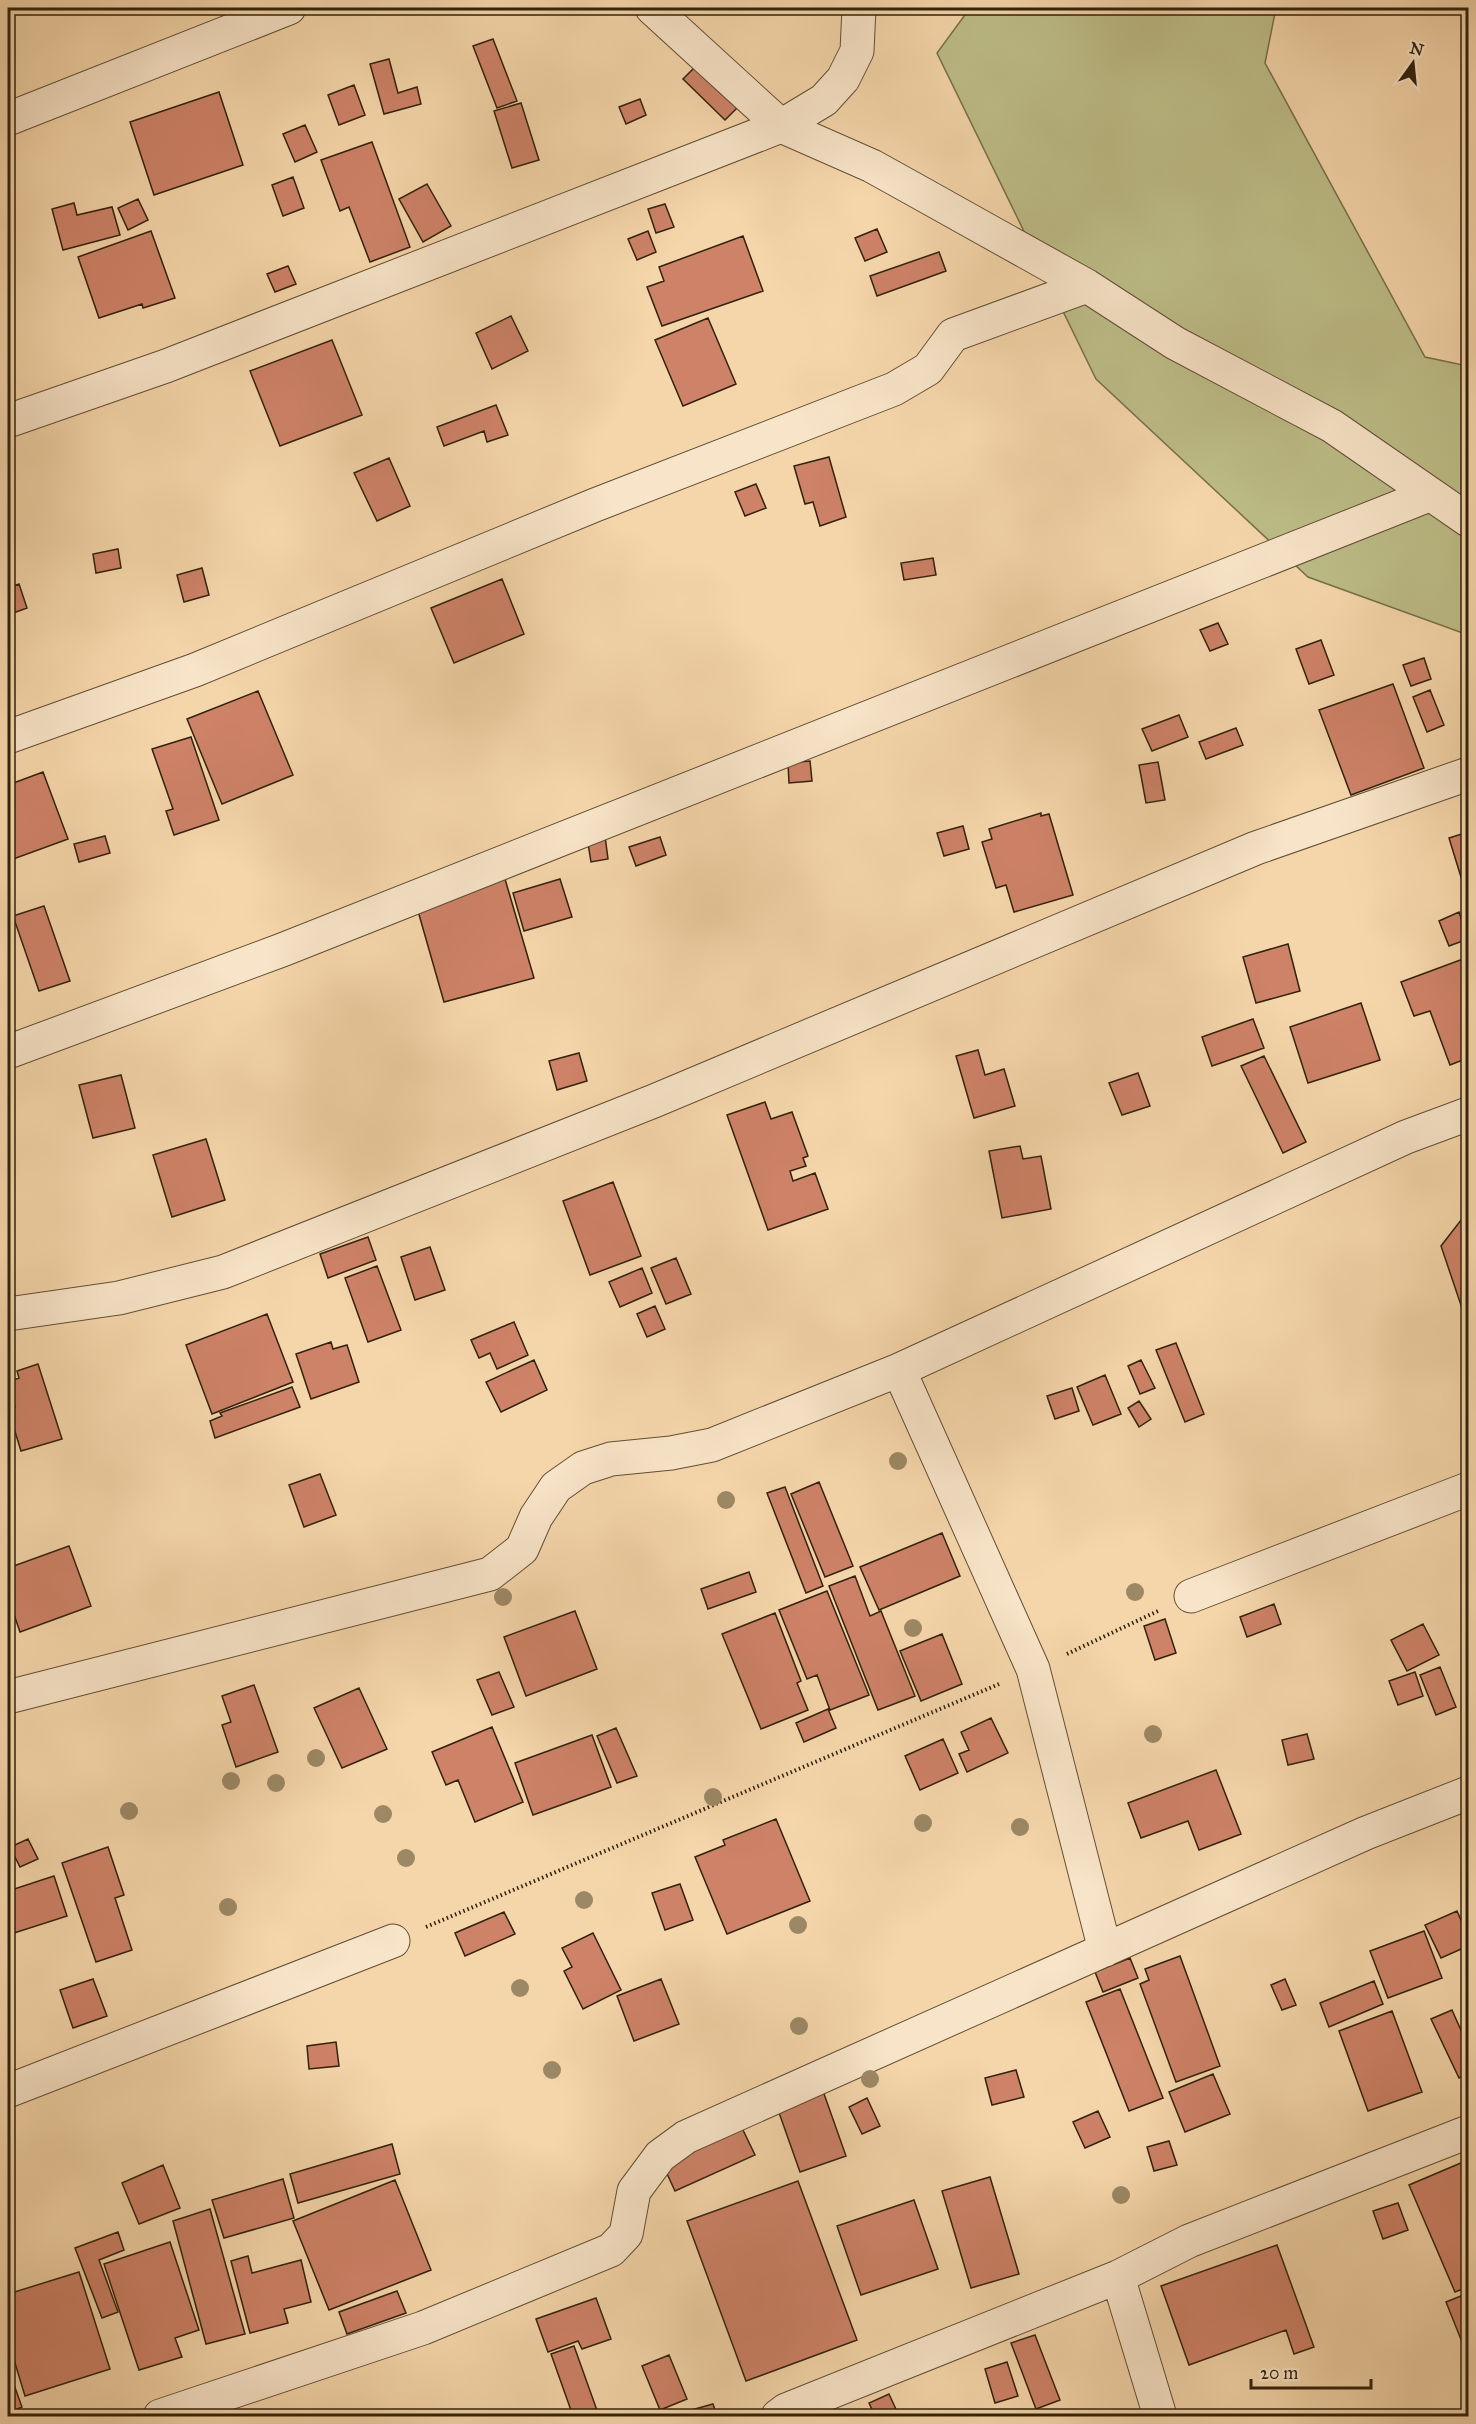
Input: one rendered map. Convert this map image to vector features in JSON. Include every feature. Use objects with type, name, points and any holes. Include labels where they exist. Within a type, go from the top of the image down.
[{"type":"street","points":[[8,119],[289,8]]},
{"type":"street","points":[[652,8],[781,126],[872,166],[1087,286],[1174,343],[1332,426],[1468,520]]},
{"type":"street","points":[[8,422],[166,366],[781,126],[824,100],[843,79],[857,51],[860,8]]},
{"type":"street","points":[[8,736],[195,670],[595,505],[894,389],[928,369],[953,335],[1087,286]]},
{"type":"street","points":[[8,1052],[282,950],[1429,495]]},
{"type":"street","points":[[8,1314],[119,1298],[223,1272],[654,1101],[1256,848],[1468,774]]},
{"type":"street","points":[[8,1697],[490,1574],[522,1549],[536,1517],[556,1487],[583,1467],[611,1459],[671,1453],[712,1445],[899,1370],[1406,1137],[1468,1114]]},
{"type":"street","points":[[899,1370],[1034,1669],[1104,1950]]},
{"type":"street","points":[[1191,1596],[1468,1489]]},
{"type":"street","points":[[173,2414],[423,2328],[611,2250],[626,2234],[634,2191],[660,2156],[686,2138],[1366,1833],[1468,1793]]},
{"type":"street","points":[[8,2091],[393,1941]]},
{"type":"street","points":[[778,2416],[786,2410],[1118,2277],[1189,2241],[1468,2132]]},
{"type":"street","points":[[1118,2277],[1160,2416]]},
{"type":"path","points":[[393,1941],[1034,1669],[1191,1596]]},
{"type":"green space","points":[[970,8],[1276,8],[1265,63],[1425,357],[1468,366],[1468,635],[1308,577],[1096,379],[937,53]]},
{"type":"building","points":[[493,39],[517,101],[497,108],[473,46]]},
{"type":"building","points":[[389,59],[398,93],[417,87],[421,104],[384,114],[370,64]]},
{"type":"building","points":[[699,63],[741,104],[725,120],[683,79]]},
{"type":"building","points":[[354,85],[365,115],[339,125],[328,95]]},
{"type":"building","points":[[219,92],[243,165],[154,195],[130,122]]},
{"type":"building","points":[[640,99],[646,115],[626,124],[619,107]]},
{"type":"building","points":[[521,103],[539,160],[512,168],[494,111]]},
{"type":"building","points":[[305,125],[317,152],[295,162],[283,134]]},
{"type":"building","points":[[372,142],[410,247],[370,262],[349,207],[340,211],[321,160]]},
{"type":"building","points":[[293,177],[304,208],[283,216],[272,185]]},
{"type":"building","points":[[427,184],[451,226],[423,242],[399,199]]},
{"type":"building","points":[[138,199],[148,220],[128,230],[118,208]]},
{"type":"building","points":[[74,203],[77,215],[112,207],[120,235],[63,250],[52,209]]},
{"type":"building","points":[[665,204],[674,227],[656,233],[648,209]]},
{"type":"building","points":[[877,229],[887,252],[865,261],[855,238]]},
{"type":"building","points":[[151,231],[175,298],[143,308],[142,304],[99,318],[78,257]]},
{"type":"building","points":[[648,231],[656,252],[637,260],[628,239]]},
{"type":"building","points":[[743,236],[763,291],[662,326],[647,287],[664,281],[659,267]]},
{"type":"building","points":[[939,252],[946,271],[877,296],[870,276]]},
{"type":"building","points":[[288,266],[296,284],[275,292],[267,274]]},
{"type":"building","points":[[511,316],[528,351],[492,369],[476,333]]},
{"type":"building","points":[[708,318],[736,384],[683,406],[655,340]]},
{"type":"building","points":[[332,340],[362,415],[280,446],[250,371]]},
{"type":"building","points":[[496,405],[508,435],[487,442],[484,431],[444,446],[437,427]]},
{"type":"building","points":[[829,457],[846,517],[820,526],[813,502],[805,504],[794,466]]},
{"type":"building","points":[[389,458],[410,506],[377,521],[354,473]]},
{"type":"building","points":[[756,484],[766,508],[745,516],[735,492]]},
{"type":"building","points":[[118,549],[121,568],[96,573],[93,554]]},
{"type":"building","points":[[933,558],[936,575],[904,580],[901,563]]},
{"type":"building","points":[[202,568],[209,595],[184,602],[177,575]]},
{"type":"building","points":[[502,579],[524,634],[454,663],[431,608]]},
{"type":"building","points":[[19,584],[27,608],[8,615],[8,588]]},
{"type":"building","points":[[1218,623],[1228,644],[1210,651],[1200,630]]},
{"type":"building","points":[[1321,640],[1334,675],[1309,684],[1296,649]]},
{"type":"building","points":[[1424,658],[1431,679],[1411,686],[1403,665]]},
{"type":"building","points":[[1393,684],[1424,768],[1351,795],[1319,710]]},
{"type":"building","points":[[1430,690],[1444,725],[1427,732],[1413,697]]},
{"type":"building","points":[[258,691],[293,775],[222,804],[187,719]]},
{"type":"building","points":[[1179,715],[1188,737],[1152,751],[1142,729]]},
{"type":"building","points":[[1236,728],[1243,745],[1206,759],[1199,742]]},
{"type":"building","points":[[191,737],[219,820],[174,835],[166,811],[173,809],[152,749]]},
{"type":"building","points":[[810,761],[812,781],[789,783],[788,763]]},
{"type":"building","points":[[1158,762],[1165,800],[1146,803],[1139,765]]},
{"type":"building","points":[[43,772],[68,839],[8,861],[8,785]]},
{"type":"building","points":[[1041,813],[1041,816],[1049,814],[1073,895],[1014,912],[1006,885],[996,888],[982,842],[992,839],[989,829]]},
{"type":"building","points":[[963,826],[969,849],[944,856],[937,833]]},
{"type":"building","points":[[604,828],[608,859],[591,862],[586,831]]},
{"type":"building","points":[[1468,832],[1468,900],[1449,838]]},
{"type":"building","points":[[105,836],[110,853],[79,862],[74,844]]},
{"type":"building","points":[[660,837],[666,855],[636,866],[629,847]]},
{"type":"building","points":[[505,879],[534,978],[444,1002],[416,904]]},
{"type":"building","points":[[560,879],[572,917],[524,931],[513,893]]},
{"type":"building","points":[[44,906],[70,981],[39,991],[13,916]]},
{"type":"building","points":[[1459,912],[1468,939],[1449,946],[1439,921]]},
{"type":"building","points":[[1288,944],[1300,991],[1256,1003],[1243,957]]},
{"type":"building","points":[[1463,959],[1468,974],[1468,1058],[1450,1065],[1430,1011],[1414,1016],[1401,982]]},
{"type":"building","points":[[1361,1003],[1380,1060],[1308,1083],[1290,1027]]},
{"type":"building","points":[[1253,1019],[1264,1048],[1212,1066],[1202,1037]]},
{"type":"building","points":[[978,1050],[985,1075],[1004,1069],[1015,1106],[974,1118],[956,1056]]},
{"type":"building","points":[[579,1053],[587,1081],[557,1090],[549,1061]]},
{"type":"building","points":[[1264,1056],[1306,1142],[1283,1153],[1241,1066]]},
{"type":"building","points":[[1138,1073],[1150,1106],[1122,1115],[1109,1083]]},
{"type":"building","points":[[121,1075],[135,1128],[93,1138],[79,1085]]},
{"type":"building","points":[[765,1102],[771,1119],[792,1112],[808,1156],[803,1158],[806,1166],[790,1171],[793,1181],[815,1173],[828,1209],[768,1230],[727,1115]]},
{"type":"building","points":[[206,1139],[225,1200],[172,1217],[153,1155]]},
{"type":"building","points":[[1020,1146],[1023,1159],[1041,1156],[1051,1209],[1002,1218],[989,1151]]},
{"type":"building","points":[[613,1182],[641,1256],[590,1275],[563,1201]]},
{"type":"building","points":[[1468,1217],[1468,1320],[1466,1320],[1441,1246],[1461,1220]]},
{"type":"building","points":[[368,1237],[376,1260],[328,1278],[320,1254]]},
{"type":"building","points":[[430,1247],[445,1290],[415,1300],[401,1257]]},
{"type":"building","points":[[676,1258],[691,1294],[666,1304],[651,1268]]},
{"type":"building","points":[[377,1266],[401,1330],[368,1342],[345,1278]]},
{"type":"building","points":[[642,1268],[652,1293],[620,1307],[609,1282]]},
{"type":"building","points":[[655,1306],[665,1329],[647,1337],[637,1314]]},
{"type":"building","points":[[267,1314],[293,1382],[212,1414],[186,1345]]},
{"type":"building","points":[[514,1322],[528,1355],[497,1369],[490,1353],[479,1358],[471,1340]]},
{"type":"building","points":[[331,1342],[333,1349],[347,1345],[359,1382],[311,1399],[296,1354]]},
{"type":"building","points":[[1176,1343],[1204,1414],[1185,1422],[1156,1350]]},
{"type":"building","points":[[534,1360],[547,1390],[501,1412],[486,1382]]},
{"type":"building","points":[[1141,1360],[1155,1388],[1140,1394],[1128,1366]]},
{"type":"building","points":[[38,1364],[62,1439],[21,1451],[8,1409],[15,1407],[8,1382],[19,1378],[17,1371]]},
{"type":"building","points":[[1105,1375],[1121,1414],[1093,1425],[1077,1387]]},
{"type":"building","points":[[292,1387],[300,1407],[215,1438],[210,1421],[222,1416],[220,1413]]},
{"type":"building","points":[[1072,1388],[1079,1411],[1055,1419],[1047,1396]]},
{"type":"building","points":[[1139,1401],[1151,1419],[1139,1427],[1128,1408]]},
{"type":"building","points":[[320,1474],[336,1515],[304,1527],[289,1485]]},
{"type":"building","points":[[819,1482],[853,1566],[825,1577],[791,1494]]},
{"type":"building","points":[[785,1487],[823,1586],[806,1593],[767,1493]]},
{"type":"building","points":[[942,1533],[960,1576],[879,1610],[860,1567]]},
{"type":"building","points":[[69,1546],[91,1606],[20,1632],[8,1597],[8,1568]]},
{"type":"building","points":[[749,1572],[756,1592],[708,1609],[701,1589]]},
{"type":"building","points":[[855,1576],[870,1616],[881,1611],[915,1696],[878,1710],[829,1586]]},
{"type":"building","points":[[827,1591],[869,1695],[830,1710],[817,1675],[807,1679],[779,1610]]},
{"type":"building","points":[[1274,1604],[1281,1624],[1247,1637],[1240,1617]]},
{"type":"building","points":[[575,1611],[597,1669],[526,1696],[504,1637]]},
{"type":"building","points":[[775,1613],[801,1681],[797,1683],[808,1710],[761,1729],[722,1634]]},
{"type":"building","points":[[1165,1619],[1176,1653],[1155,1660],[1144,1626]]},
{"type":"building","points":[[1423,1624],[1439,1655],[1407,1671],[1391,1640]]},
{"type":"building","points":[[942,1634],[962,1684],[921,1701],[900,1651]]},
{"type":"building","points":[[1440,1667],[1456,1707],[1436,1715],[1420,1675]]},
{"type":"building","points":[[499,1672],[514,1707],[492,1715],[477,1680]]},
{"type":"building","points":[[1415,1672],[1423,1696],[1398,1705],[1389,1681]]},
{"type":"building","points":[[254,1685],[278,1752],[236,1767],[222,1725],[231,1722],[222,1696]]},
{"type":"building","points":[[359,1688],[387,1749],[342,1768],[314,1708]]},
{"type":"building","points":[[828,1709],[836,1728],[804,1742],[796,1723]]},
{"type":"building","points":[[991,1718],[1008,1753],[967,1772],[959,1754],[969,1750],[961,1732]]},
{"type":"building","points":[[492,1727],[523,1802],[475,1822],[458,1780],[446,1785],[432,1752]]},
{"type":"building","points":[[616,1728],[637,1776],[617,1783],[597,1736]]},
{"type":"building","points":[[1307,1734],[1314,1759],[1288,1765],[1282,1740]]},
{"type":"building","points":[[592,1735],[611,1787],[533,1815],[515,1763]]},
{"type":"building","points":[[943,1739],[958,1773],[920,1790],[905,1756]]},
{"type":"building","points":[[1216,1770],[1241,1834],[1199,1850],[1188,1821],[1141,1838],[1128,1803]]},
{"type":"building","points":[[776,1819],[810,1901],[727,1934],[695,1857],[725,1845],[723,1840]]},
{"type":"building","points":[[28,1839],[38,1859],[20,1867],[10,1847]]},
{"type":"building","points":[[108,1847],[124,1895],[115,1898],[132,1950],[96,1962],[62,1863]]},
{"type":"building","points":[[54,1876],[67,1916],[8,1935],[8,1891]]},
{"type":"building","points":[[680,1884],[693,1920],[665,1930],[652,1893]]},
{"type":"building","points":[[1457,1911],[1468,1936],[1468,1946],[1441,1958],[1425,1925]]},
{"type":"building","points":[[504,1912],[515,1934],[465,1956],[455,1933]]},
{"type":"building","points":[[1424,1931],[1442,1978],[1388,1998],[1370,1951]]},
{"type":"building","points":[[593,1933],[621,1990],[583,2009],[564,1971],[572,1967],[562,1948]]},
{"type":"building","points":[[1180,1956],[1220,2066],[1176,2082],[1140,1984],[1149,1980],[1145,1969]]},
{"type":"building","points":[[1130,1958],[1138,1978],[1103,1992],[1095,1972]]},
{"type":"building","points":[[93,1979],[107,2016],[73,2028],[60,1990]]},
{"type":"building","points":[[661,1979],[679,2024],[634,2041],[617,1996]]},
{"type":"building","points":[[1285,1979],[1296,2005],[1282,2010],[1271,1985]]},
{"type":"building","points":[[1374,1981],[1383,2004],[1329,2027],[1320,2003]]},
{"type":"building","points":[[1120,1989],[1163,2098],[1129,2111],[1086,2002]]},
{"type":"building","points":[[1452,2010],[1468,2046],[1468,2073],[1459,2078],[1431,2019]]},
{"type":"building","points":[[1392,2011],[1422,2092],[1368,2111],[1339,2031]]},
{"type":"building","points":[[336,2042],[339,2066],[309,2069],[307,2046]]},
{"type":"building","points":[[1016,2070],[1024,2097],[992,2105],[985,2078]]},
{"type":"building","points":[[1213,2074],[1230,2114],[1185,2132],[1169,2092]]},
{"type":"building","points":[[823,2091],[846,2156],[800,2172],[777,2107]]},
{"type":"building","points":[[867,2098],[880,2126],[862,2134],[849,2107]]},
{"type":"building","points":[[1098,2111],[1110,2137],[1085,2148],[1073,2122]]},
{"type":"building","points":[[742,2128],[755,2155],[675,2191],[662,2163]]},
{"type":"building","points":[[1169,2141],[1177,2165],[1154,2171],[1147,2147]]},
{"type":"building","points":[[392,2144],[400,2174],[298,2203],[290,2174]]},
{"type":"building","points":[[1468,2160],[1468,2287],[1455,2292],[1409,2185]]},
{"type":"building","points":[[163,2165],[180,2208],[139,2224],[122,2183]]},
{"type":"building","points":[[990,2177],[1019,2274],[971,2288],[942,2191]]},
{"type":"building","points":[[283,2179],[294,2218],[224,2238],[212,2200]]},
{"type":"building","points":[[395,2180],[431,2270],[329,2310],[293,2221]]},
{"type":"building","points":[[798,2181],[857,2340],[746,2381],[687,2221]]},
{"type":"building","points":[[914,2200],[938,2269],[861,2295],[837,2226]]},
{"type":"building","points":[[1398,2203],[1408,2230],[1383,2239],[1373,2211]]},
{"type":"building","points":[[210,2209],[245,2334],[206,2344],[173,2221]]},
{"type":"building","points":[[118,2232],[124,2250],[99,2260],[118,2312],[102,2318],[75,2248]]},
{"type":"building","points":[[170,2242],[199,2330],[175,2338],[182,2357],[139,2370],[104,2264]]},
{"type":"building","points":[[1277,2245],[1314,2347],[1294,2354],[1286,2330],[1189,2365],[1161,2286]]},
{"type":"building","points":[[248,2256],[252,2273],[301,2260],[311,2302],[284,2309],[288,2323],[250,2333],[231,2261]]},
{"type":"building","points":[[79,2272],[110,2369],[25,2396],[8,2340],[8,2294]]},
{"type":"building","points":[[397,2291],[406,2313],[347,2334],[339,2312]]},
{"type":"building","points":[[1468,2293],[1468,2357],[1446,2302]]},
{"type":"building","points":[[596,2298],[611,2339],[582,2349],[578,2341],[548,2352],[536,2319]]},
{"type":"building","points":[[1035,2335],[1060,2400],[1036,2409],[1011,2343]]},
{"type":"building","points":[[574,2346],[599,2416],[573,2416],[551,2354]]},
{"type":"building","points":[[669,2355],[687,2399],[660,2410],[642,2366]]},
{"type":"building","points":[[1007,2362],[1018,2396],[995,2403],[985,2369]]},
{"type":"building","points":[[8,2368],[22,2407],[8,2413]]},
{"type":"building","points":[[889,2394],[899,2416],[875,2416],[869,2403]]},
{"type":"building","points":[[713,2404],[717,2416],[685,2416],[684,2412]]}]
